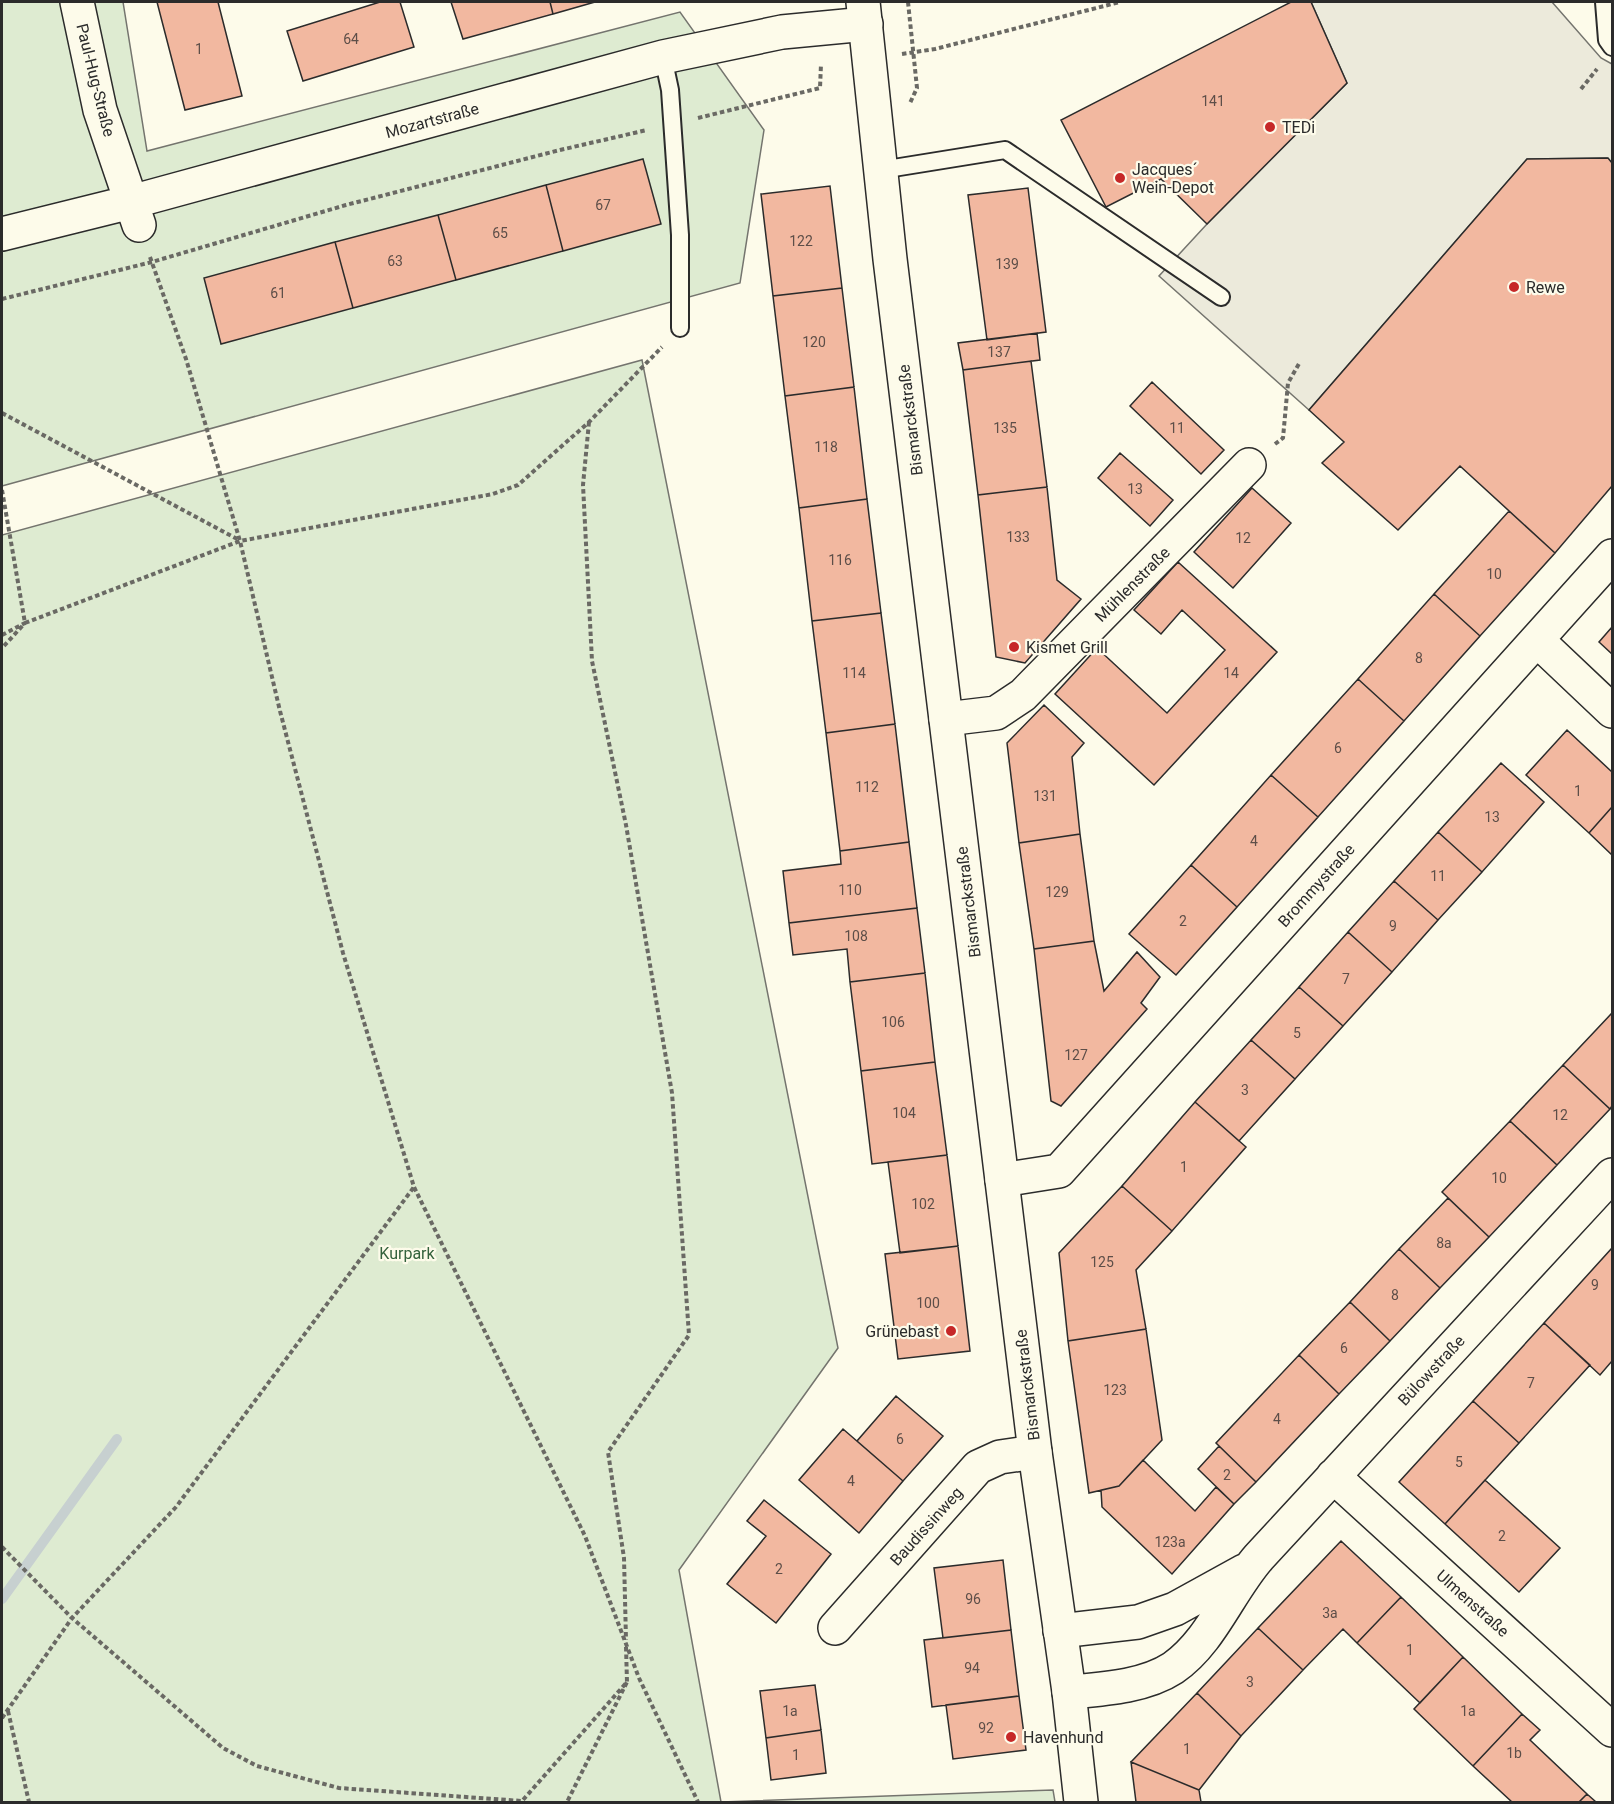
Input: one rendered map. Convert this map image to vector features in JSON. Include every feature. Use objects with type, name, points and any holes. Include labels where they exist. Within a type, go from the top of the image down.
[{"type":"street","name":"Paul-Hug-Straße","points":[[77,2],[100,110],[135,214]]},
{"type":"street","name":"Mozartstraße","points":[[2,234],[135,214],[663,57],[865,13]]},
{"type":"street","name":"Bismarckstraße","points":[[865,13],[890,259],[1035,1452],[1081,1803]]},
{"type":"street","name":"Mühlenstraße","points":[[946,719],[996,713],[1023,695],[1249,465]]},
{"type":"street","name":"Brommystraße","points":[[1002,1180],[1059,1172],[1612,556]]},
{"type":"street","points":[[1537,640],[1612,711]]},
{"type":"street","name":"Bülowstraße","points":[[1068,1692],[1101,1689],[1147,1680],[1173,1668],[1197,1646],[1251,1567],[1612,1175]]},
{"type":"street","name":"Baudissinweg","points":[[835,1628],[978,1467],[1000,1457],[1035,1452]]},
{"type":"street","name":"Ulmenstraße","points":[[1333,1476],[1612,1730]]},
{"type":"street","name":"Bülowstraße","points":[[1060,1631],[1138,1622],[1175,1609],[1251,1567]]},
{"type":"lane","points":[[1604,2],[1607,40],[1612,47]]},
{"type":"lane","points":[[663,57],[670,90],[680,235],[680,328]]},
{"type":"lane","points":[[881,170],[1005,150],[1221,297]]},
{"type":"path","points":[[870,59],[935,49],[1120,2]]},
{"type":"path","points":[[2,299],[152,262],[358,202],[560,150],[820,88],[821,64]]},
{"type":"path","points":[[135,214],[186,359],[240,541],[280,711],[343,953],[414,1187],[585,1536],[639,1678],[698,1803]]},
{"type":"path","points":[[2,635],[25,623],[240,541],[501,491],[518,485],[589,422],[680,328]]},
{"type":"path","points":[[1249,465],[1283,438],[1288,383],[1300,362]]},
{"type":"path","points":[[2,413],[240,541]]},
{"type":"path","points":[[567,1803],[627,1682],[624,1558],[608,1452],[689,1335],[672,1093],[628,836],[592,661],[583,486],[589,422]]},
{"type":"path","points":[[2,490],[25,623]]},
{"type":"path","points":[[2,648],[25,623]]},
{"type":"path","points":[[2,1718],[72,1618],[176,1507],[414,1187]]},
{"type":"path","points":[[2,1547],[72,1618],[223,1748],[257,1766],[339,1788],[523,1802],[627,1682]]},
{"type":"path","points":[[8,1710],[29,1803]]},
{"type":"green space","points":[[2,2],[123,2],[147,151],[680,12],[764,130],[740,283],[2,486]]},
{"type":"green space","name":"Kurpark","points":[[642,360],[838,1348],[679,1570],[721,1802],[2,1802],[2,535]]},
{"type":"green space","points":[[1053,1790],[1055,1802],[721,1802]]},
{"type":"shaded area","points":[[1311,2],[1552,2],[1601,58],[1612,64],[1612,163],[1607,158],[1527,159],[1309,410],[1159,276],[1207,224],[1347,83]]},
{"type":"building","points":[[157,2],[218,2],[242,96],[185,110]]},
{"type":"building","points":[[380,2],[400,2],[414,47],[303,81],[287,31]]},
{"type":"building","points":[[451,2],[550,2],[553,14],[463,39]]},
{"type":"building","points":[[550,2],[595,2],[553,14]]},
{"type":"building","points":[[1291,2],[1311,2],[1347,83],[1207,224],[1161,179],[1106,207],[1061,120]]},
{"type":"building","name":"Rewe","points":[[1608,158],[1612,163],[1612,486],[1555,553],[1460,466],[1398,530],[1322,463],[1344,442],[1309,410],[1527,159]]},
{"type":"building","points":[[643,159],[661,224],[563,251],[546,185]]},
{"type":"building","points":[[546,185],[563,251],[456,280],[438,215]]},
{"type":"building","points":[[830,186],[842,288],[773,296],[761,194]]},
{"type":"building","points":[[1028,188],[1046,332],[987,340],[968,195]]},
{"type":"building","points":[[438,215],[456,280],[353,308],[335,242]]},
{"type":"building","points":[[335,242],[353,308],[221,344],[204,278]]},
{"type":"building","points":[[842,288],[854,387],[785,396],[773,296]]},
{"type":"building","points":[[1037,333],[1040,360],[963,370],[958,343]]},
{"type":"building","points":[[1031,361],[1047,487],[978,495],[963,370]]},
{"type":"building","points":[[1152,382],[1224,450],[1201,474],[1130,406]]},
{"type":"building","points":[[854,387],[867,499],[799,508],[785,396]]},
{"type":"building","points":[[1120,453],[1173,500],[1150,526],[1098,478]]},
{"type":"building","points":[[1047,487],[1057,580],[1081,599],[1025,663],[996,657],[978,495]]},
{"type":"building","points":[[1252,488],[1291,523],[1233,588],[1194,552]]},
{"type":"building","points":[[867,499],[881,613],[812,621],[799,508]]},
{"type":"building","points":[[1509,511],[1555,553],[1480,636],[1434,594]]},
{"type":"building","points":[[1178,562],[1277,652],[1154,785],[1055,694],[1097,648],[1167,713],[1225,650],[1182,610],[1161,634],[1134,610]]},
{"type":"building","points":[[1434,594],[1480,636],[1404,721],[1358,679]]},
{"type":"building","points":[[881,613],[895,724],[826,733],[812,621]]},
{"type":"building","points":[[1612,627],[1612,654],[1599,642]]},
{"type":"building","points":[[1358,679],[1404,721],[1318,817],[1271,775]]},
{"type":"building","points":[[1044,705],[1084,743],[1072,757],[1080,834],[1019,843],[1007,743]]},
{"type":"building","points":[[895,724],[909,842],[840,851],[826,733]]},
{"type":"building","points":[[1567,730],[1612,772],[1612,807],[1589,833],[1526,775]]},
{"type":"building","points":[[1501,763],[1544,802],[1482,872],[1438,832]]},
{"type":"building","points":[[1271,775],[1318,817],[1237,907],[1191,865]]},
{"type":"building","points":[[1612,807],[1612,855],[1589,833]]},
{"type":"building","points":[[1438,832],[1482,872],[1438,920],[1394,881]]},
{"type":"building","points":[[1080,834],[1094,941],[1034,949],[1019,843]]},
{"type":"building","points":[[909,842],[917,908],[789,923],[783,871],[841,864],[840,851]]},
{"type":"building","points":[[1191,865],[1237,907],[1176,975],[1129,934]]},
{"type":"building","points":[[1394,881],[1438,920],[1392,972],[1348,932]]},
{"type":"building","points":[[917,908],[925,973],[850,982],[847,949],[793,955],[789,923]]},
{"type":"building","points":[[1348,932],[1392,972],[1343,1026],[1299,987]]},
{"type":"building","points":[[1094,941],[1104,991],[1137,952],[1160,977],[1141,1003],[1147,1009],[1061,1106],[1051,1101],[1034,949]]},
{"type":"building","points":[[925,973],[935,1062],[861,1071],[850,982]]},
{"type":"building","points":[[1299,987],[1343,1026],[1295,1079],[1251,1040]]},
{"type":"building","points":[[1612,1013],[1612,1106],[1610,1109],[1563,1065]]},
{"type":"building","points":[[1251,1040],[1295,1079],[1239,1141],[1195,1102]]},
{"type":"building","points":[[935,1062],[947,1155],[872,1164],[861,1071]]},
{"type":"building","points":[[1563,1065],[1610,1109],[1557,1165],[1510,1121]]},
{"type":"building","points":[[1195,1102],[1246,1147],[1172,1231],[1122,1186]]},
{"type":"building","points":[[1510,1121],[1557,1165],[1489,1237],[1442,1192]]},
{"type":"building","points":[[947,1155],[958,1246],[900,1253],[888,1162]]},
{"type":"building","points":[[1122,1186],[1172,1231],[1136,1270],[1146,1329],[1068,1341],[1059,1253]]},
{"type":"building","points":[[1448,1198],[1489,1237],[1440,1288],[1399,1249]]},
{"type":"building","points":[[958,1246],[970,1351],[898,1359],[885,1254]]},
{"type":"building","points":[[1612,1248],[1612,1361],[1600,1375],[1544,1323]]},
{"type":"building","points":[[1399,1249],[1440,1288],[1390,1341],[1350,1302]]},
{"type":"building","points":[[1350,1302],[1390,1341],[1339,1394],[1299,1355]]},
{"type":"building","points":[[1544,1323],[1590,1365],[1519,1443],[1473,1401]]},
{"type":"building","points":[[1146,1329],[1162,1440],[1119,1486],[1089,1493],[1068,1341]]},
{"type":"building","points":[[1299,1355],[1339,1394],[1256,1482],[1216,1443]]},
{"type":"building","points":[[896,1396],[943,1436],[903,1481],[857,1441]]},
{"type":"building","points":[[1473,1401],[1519,1443],[1445,1524],[1399,1482]]},
{"type":"building","points":[[843,1429],[903,1481],[859,1533],[799,1480]]},
{"type":"building","points":[[1219,1446],[1256,1482],[1234,1504],[1198,1469]]},
{"type":"building","points":[[1143,1460],[1195,1511],[1216,1487],[1234,1504],[1172,1574],[1102,1507],[1101,1490],[1119,1486]]},
{"type":"building","points":[[1485,1480],[1560,1548],[1519,1592],[1445,1524]]},
{"type":"building","points":[[764,1500],[831,1554],[776,1623],[727,1584],[766,1536],[747,1521]]},
{"type":"building","points":[[1341,1541],[1401,1597],[1357,1643],[1343,1629],[1303,1670],[1258,1628]]},
{"type":"building","points":[[1003,1560],[1011,1630],[943,1638],[934,1568]]},
{"type":"building","points":[[1401,1597],[1463,1657],[1420,1703],[1357,1643]]},
{"type":"building","points":[[1258,1628],[1303,1670],[1241,1736],[1197,1693]]},
{"type":"building","points":[[1011,1630],[1019,1696],[932,1707],[924,1640]]},
{"type":"building","points":[[1463,1657],[1522,1714],[1473,1766],[1414,1709]]},
{"type":"building","points":[[815,1685],[821,1730],[766,1738],[760,1691]]},
{"type":"building","points":[[1197,1693],[1241,1736],[1199,1790],[1131,1762]]},
{"type":"building","points":[[1019,1696],[1026,1750],[953,1759],[946,1705]]},
{"type":"building","points":[[1522,1714],[1540,1730],[1530,1740],[1587,1794],[1579,1802],[1512,1802],[1473,1766]]},
{"type":"building","points":[[821,1730],[826,1773],[771,1780],[766,1738]]},
{"type":"building","points":[[1131,1762],[1199,1790],[1201,1802],[1136,1802]]},
{"type":"building","points":[[1587,1794],[1596,1802],[1579,1802]]},
{"type":"waterway","points":[[2,1599],[117,1439]]},
{"type":"place","name":"TEDi","points":[[1270,127]]},
{"type":"place","name":"Jacques´ Wein-Depot","points":[[1120,178]]},
{"type":"place","name":"Rewe","points":[[1514,287]]},
{"type":"place","name":"Kismet Grill","points":[[1014,647]]},
{"type":"place","name":"Grünebast","points":[[951,1331]]},
{"type":"place","name":"Havenhund","points":[[1011,1737]]}]
